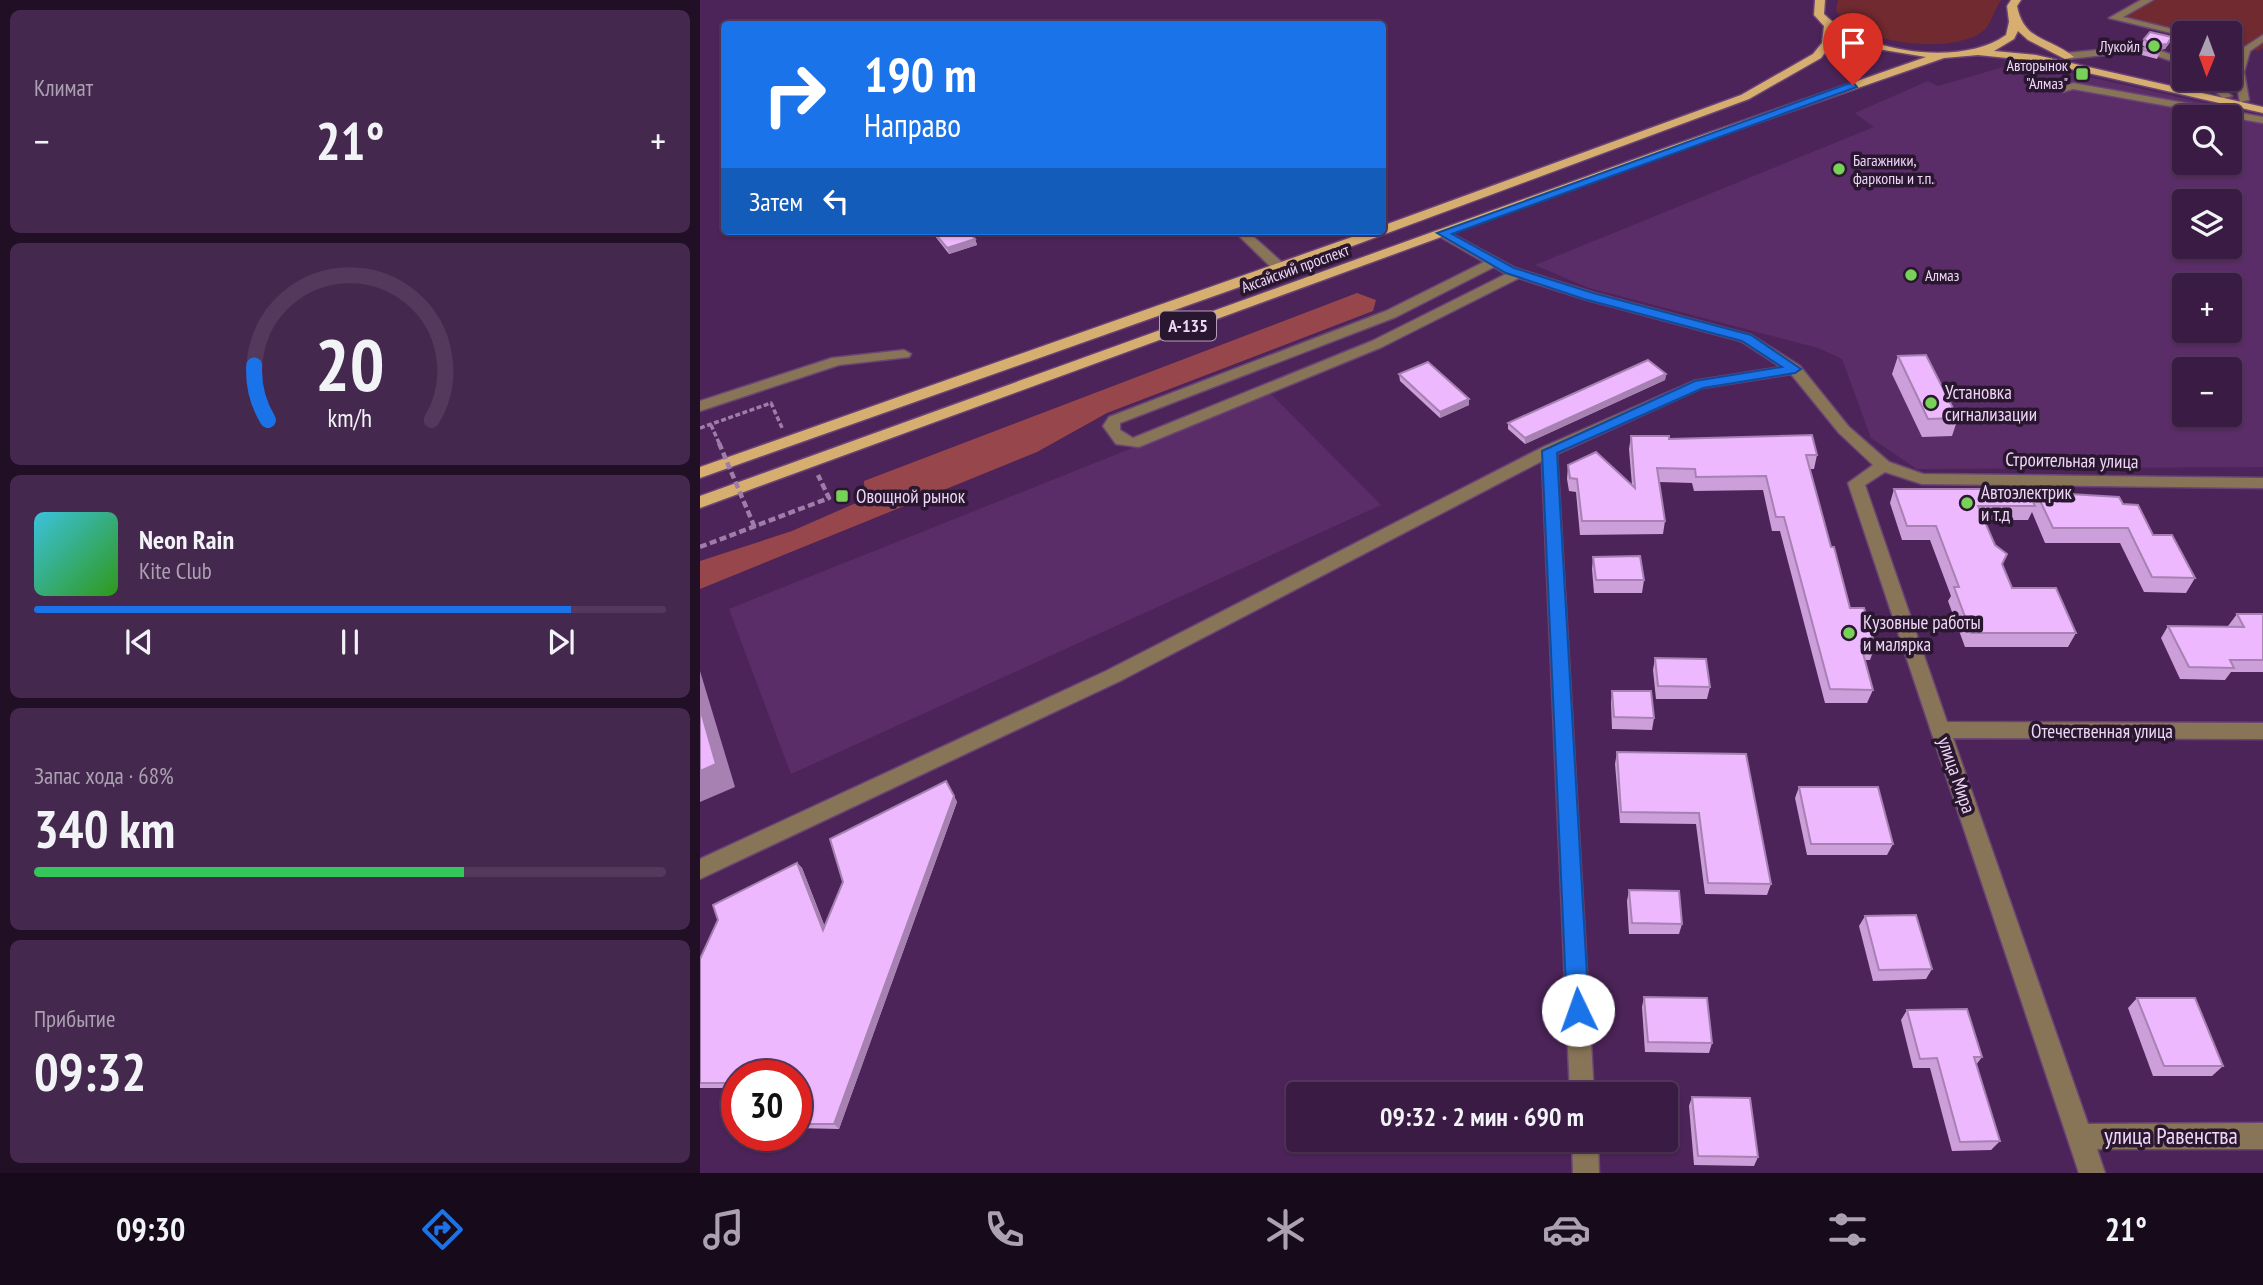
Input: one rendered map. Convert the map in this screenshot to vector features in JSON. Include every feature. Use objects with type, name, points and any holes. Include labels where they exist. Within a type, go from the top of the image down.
[{"type":"main road","points":[[1820,0],[1819,15],[1829,26],[1851,39],[1891,50],[1942,55],[1975,52],[1997,46],[2011,37],[2015,23],[2012,6],[2016,0]]},
{"type":"main road","points":[[2015,23],[2032,38],[2067,56],[2263,104]]},
{"type":"main road","name":"Аксайский проспект","points":[[1386,229],[1745,97],[1816,56],[1828,43],[1829,26]]},
{"type":"main road","points":[[1975,52],[2036,58],[2263,110]]},
{"type":"main road","name":"Аксайский проспект","points":[[700,502],[1942,55]]},
{"type":"main road","name":"Аксайский проспект","points":[[700,473],[1370,235]]},
{"type":"street","points":[[2148,0],[2114,18],[2172,30]]},
{"type":"street","points":[[2243,47],[2263,38]]},
{"type":"street","points":[[2243,47],[2263,50]]},
{"type":"street","points":[[2243,47],[2239,72],[2244,100]]},
{"type":"street","points":[[2067,56],[2138,49]]},
{"type":"street","points":[[2161,54],[2172,58]]},
{"type":"street","points":[[2063,89],[2073,86],[2263,120]]},
{"type":"street","points":[[2221,91],[2227,96]]},
{"type":"street","points":[[1443,233],[1518,273],[1589,296],[1746,338],[1795,369],[1827,411],[1883,466]]},
{"type":"street","points":[[1244,235],[1280,268]]},
{"type":"street","points":[[1494,262],[1391,314],[1114,420],[1111,426],[1114,435],[1124,442],[1133,443],[1398,335],[1458,307],[1518,273]]},
{"type":"street","points":[[700,405],[837,360],[904,354]]},
{"type":"street","points":[[700,869],[1113,676],[1549,451],[1699,384],[1795,369]]},
{"type":"street","points":[[1549,451],[1581,1082]]},
{"type":"street","name":"Строительная улица","points":[[1883,466],[1922,479],[2263,483]]},
{"type":"street","name":"улица Мира","points":[[1883,466],[1856,483],[2092,1173]]},
{"type":"street","name":"Отечественная улица","points":[[1941,730],[2263,731]]},
{"type":"street","name":"улица Равенства","points":[[2080,1137],[2263,1136]]},
{"type":"street","points":[[1585,1152],[1586,1173]]},
{"type":"path","points":[[700,428],[771,403],[789,442]]},
{"type":"path","points":[[711,425],[755,528]]},
{"type":"path","points":[[700,547],[829,498],[811,462]]},
{"type":"shaded area","points":[[1838,0],[2001,0],[1982,32],[1967,39],[1927,44],[1884,38],[1864,31],[1836,11]]},
{"type":"shaded area","points":[[2141,0],[2263,0],[2263,48],[2258,51],[2242,48],[2242,21],[2172,21],[2172,32],[2106,18]]},
{"type":"shaded area","name":"Алмаз","points":[[2021,62],[2214,105],[2172,105],[2172,175],[2242,175],[2242,111],[2263,116],[2263,467],[1917,469],[1871,438],[1842,359],[1818,348],[1589,288],[1535,265],[1874,127],[1855,113],[1928,81],[1938,86]]},
{"type":"shaded area","points":[[1357,293],[1376,300],[1373,311],[1107,413],[1037,452],[700,589],[700,561],[792,531],[865,499],[864,481]]},
{"type":"shaded area","points":[[1270,393],[1381,505],[791,774],[729,609]]},
{"type":"building","points":[[2150,32],[2172,37],[2167,44],[2157,45],[2159,54],[2140,49],[2147,47],[2149,43],[2144,39]]},
{"type":"building","points":[[936,235],[972,235],[975,239],[947,248]]},
{"type":"building","points":[[1926,355],[1958,418],[1928,419],[1898,356]]},
{"type":"building","points":[[1648,360],[1666,374],[1525,438],[1508,423]]},
{"type":"building","points":[[1428,362],[1469,399],[1440,412],[1399,374]]},
{"type":"building","points":[[1812,435],[1817,455],[1806,455],[1831,547],[1834,547],[1850,608],[1864,608],[1875,646],[1861,646],[1873,690],[1830,689],[1784,517],[1776,517],[1766,476],[1696,477],[1695,469],[1657,468],[1665,521],[1582,521],[1577,479],[1570,478],[1568,465],[1596,452],[1635,488],[1631,436],[1669,436],[1669,439]]},
{"type":"building","points":[[1894,489],[2027,489],[2035,506],[1978,506],[1995,545],[2007,554],[2002,564],[2012,588],[2056,588],[2076,633],[1971,633],[1954,587],[1959,587],[1936,526],[1907,526]]},
{"type":"building","points":[[2036,492],[2119,497],[2123,504],[2138,505],[2153,535],[2172,535],[2195,578],[2152,577],[2128,528],[2053,528]]},
{"type":"building","points":[[1640,556],[1644,580],[1596,580],[1593,557]]},
{"type":"building","points":[[2237,614],[2263,614],[2263,660],[2230,660],[2234,668],[2189,667],[2168,626],[2244,627]]},
{"type":"building","points":[[1655,658],[1706,659],[1710,687],[1658,686]]},
{"type":"building","points":[[1612,691],[1651,691],[1654,718],[1614,717]]},
{"type":"building","points":[[700,708],[716,764],[700,771]]},
{"type":"building","points":[[1617,752],[1746,754],[1771,884],[1708,883],[1699,813],[1621,812]]},
{"type":"building","points":[[946,781],[954,796],[834,1124],[812,1124],[812,1060],[721,1060],[721,1083],[700,1083],[700,959],[718,920],[713,905],[797,863],[823,930],[843,882],[830,839]]},
{"type":"building","points":[[1799,787],[1878,787],[1893,844],[1811,844]]},
{"type":"building","points":[[1629,890],[1679,891],[1682,924],[1632,923]]},
{"type":"building","points":[[1916,915],[1932,969],[1879,970],[1865,916]]},
{"type":"building","points":[[1644,997],[1707,998],[1712,1043],[1648,1042]]},
{"type":"building","points":[[2137,998],[2195,998],[2223,1066],[2164,1066]]},
{"type":"building","points":[[1967,1009],[1982,1057],[1974,1057],[2000,1141],[1960,1142],[1937,1058],[1920,1059],[1907,1010]]},
{"type":"building","points":[[1692,1097],[1750,1098],[1758,1157],[1698,1156]]},
{"type":"place","name":"Лукойл","points":[[2154,46]]},
{"type":"place","name":"Авторынок \"Алмаз\"","points":[[2082,74]]},
{"type":"place","name":"Багажники, фаркопы и т.п.","points":[[1839,169]]},
{"type":"place","name":"Алмаз","points":[[1911,275]]},
{"type":"place","name":"Установка сигнализации","points":[[1931,403]]},
{"type":"place","name":"Овощной рынок","points":[[842,496]]},
{"type":"place","name":"Автоэлектрик и т.д","points":[[1967,503]]},
{"type":"place","name":"Кузовные работы и малярка","points":[[1849,633]]},
{"type":"route","points":[[1578,1010],[1549,451],[1699,384],[1795,369],[1746,338],[1589,296],[1510,271],[1443,233],[1853,85]]}]
